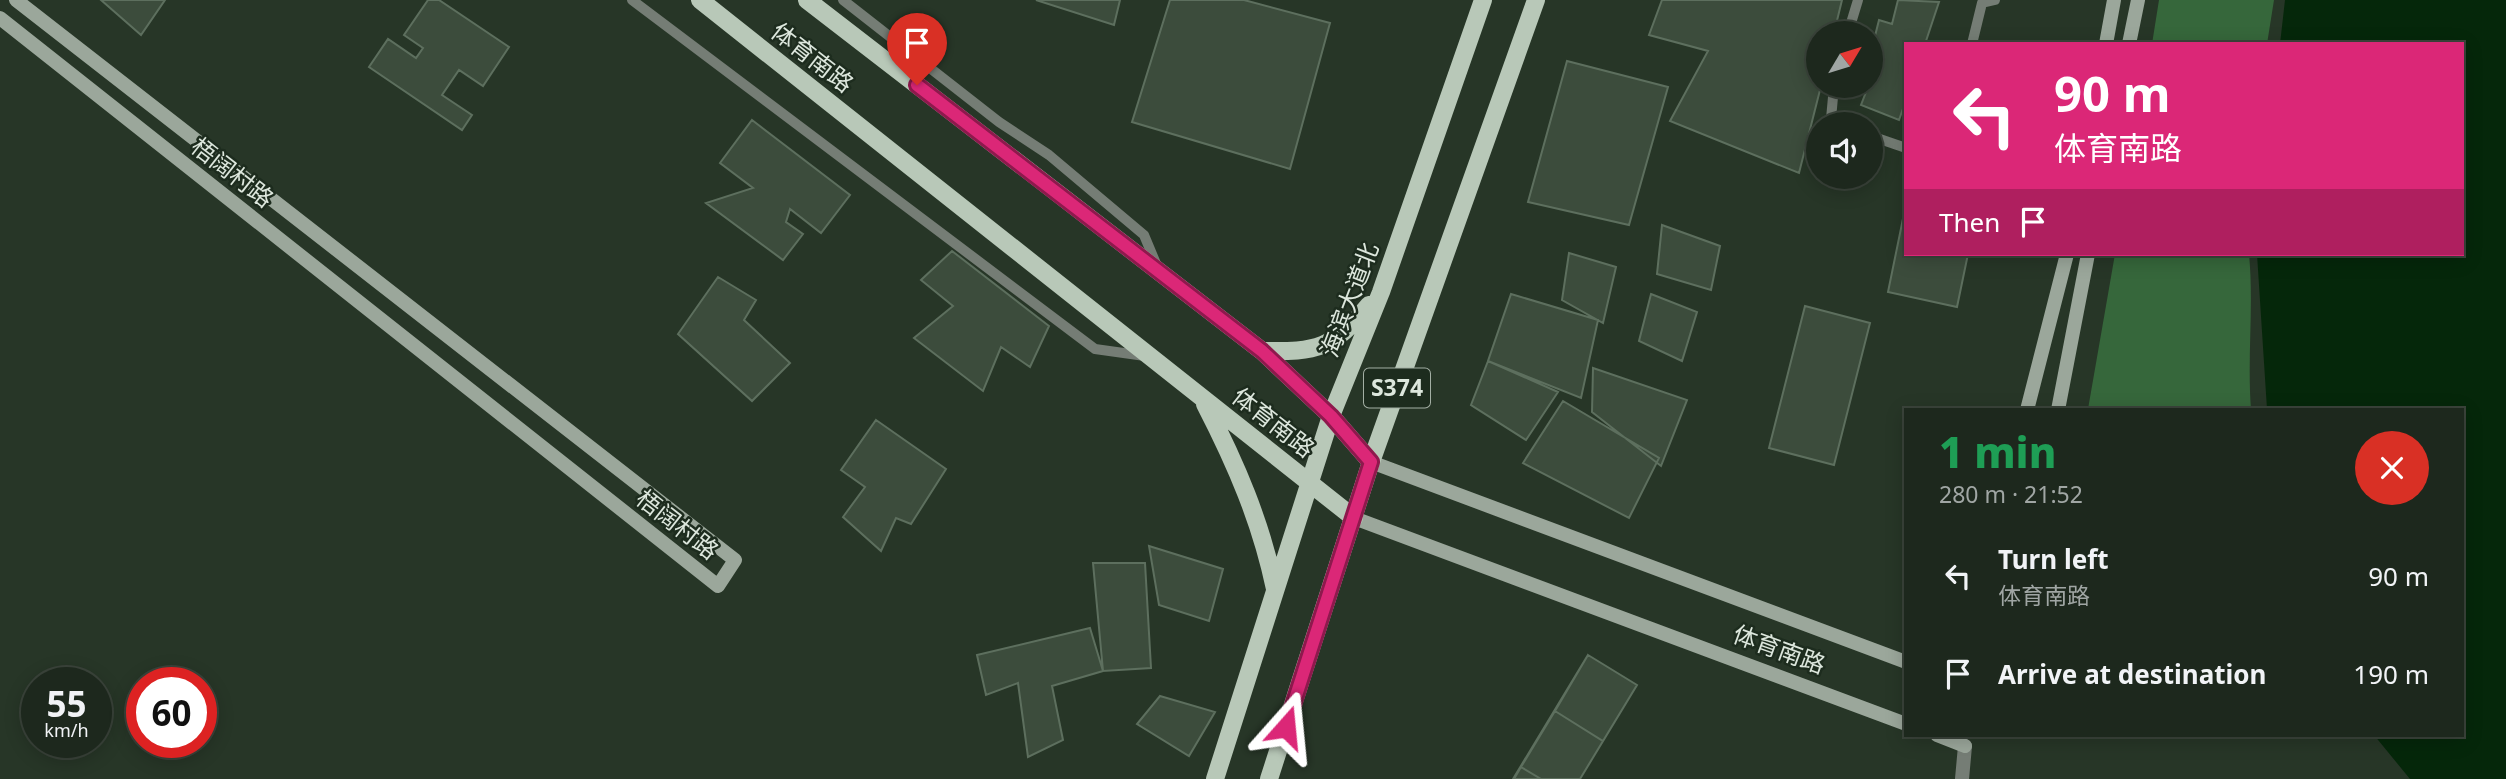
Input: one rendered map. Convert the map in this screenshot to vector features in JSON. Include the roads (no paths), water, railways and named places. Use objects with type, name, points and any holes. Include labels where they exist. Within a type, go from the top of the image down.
[{"type":"main road","name":"体育南路","points":[[700,0],[1354,518]]},
{"type":"main road","name":"体育南路","points":[[807,0],[1262,351],[1331,416],[1371,462]]},
{"type":"main road","name":"海滨大道北","points":[[1215,779],[1331,416],[1381,292],[1483,0]]},
{"type":"main road","name":"S374","points":[[1269,779],[1371,462],[1536,0]]},
{"type":"main road","points":[[1262,351],[1306,352],[1346,333],[1381,292]]},
{"type":"main road","points":[[1202,397],[1237,466],[1265,540],[1275,592]]},
{"type":"street","name":"梧阔村路","points":[[0,18],[718,586],[735,561],[16,0]]},
{"type":"street","points":[[2106,42],[2114,0]]},
{"type":"street","points":[[2129,42],[2138,0]]},
{"type":"street","points":[[2028,408],[2066,256]]},
{"type":"street","points":[[2058,408],[2088,256]]},
{"type":"street","name":"体育南路","points":[[1371,462],[1904,661]]},
{"type":"street","name":"体育南路","points":[[1354,518],[1904,723]]},
{"type":"street","points":[[1962,779],[1967,739]]},
{"type":"lane","points":[[632,0],[1095,349],[1150,357]]},
{"type":"lane","points":[[843,0],[999,122],[1049,155],[1144,235],[1160,272]]},
{"type":"lane","points":[[1852,21],[1858,0]]},
{"type":"lane","points":[[1972,42],[1982,3],[1995,0]]},
{"type":"lane","points":[[1883,140],[1904,147]]}]
